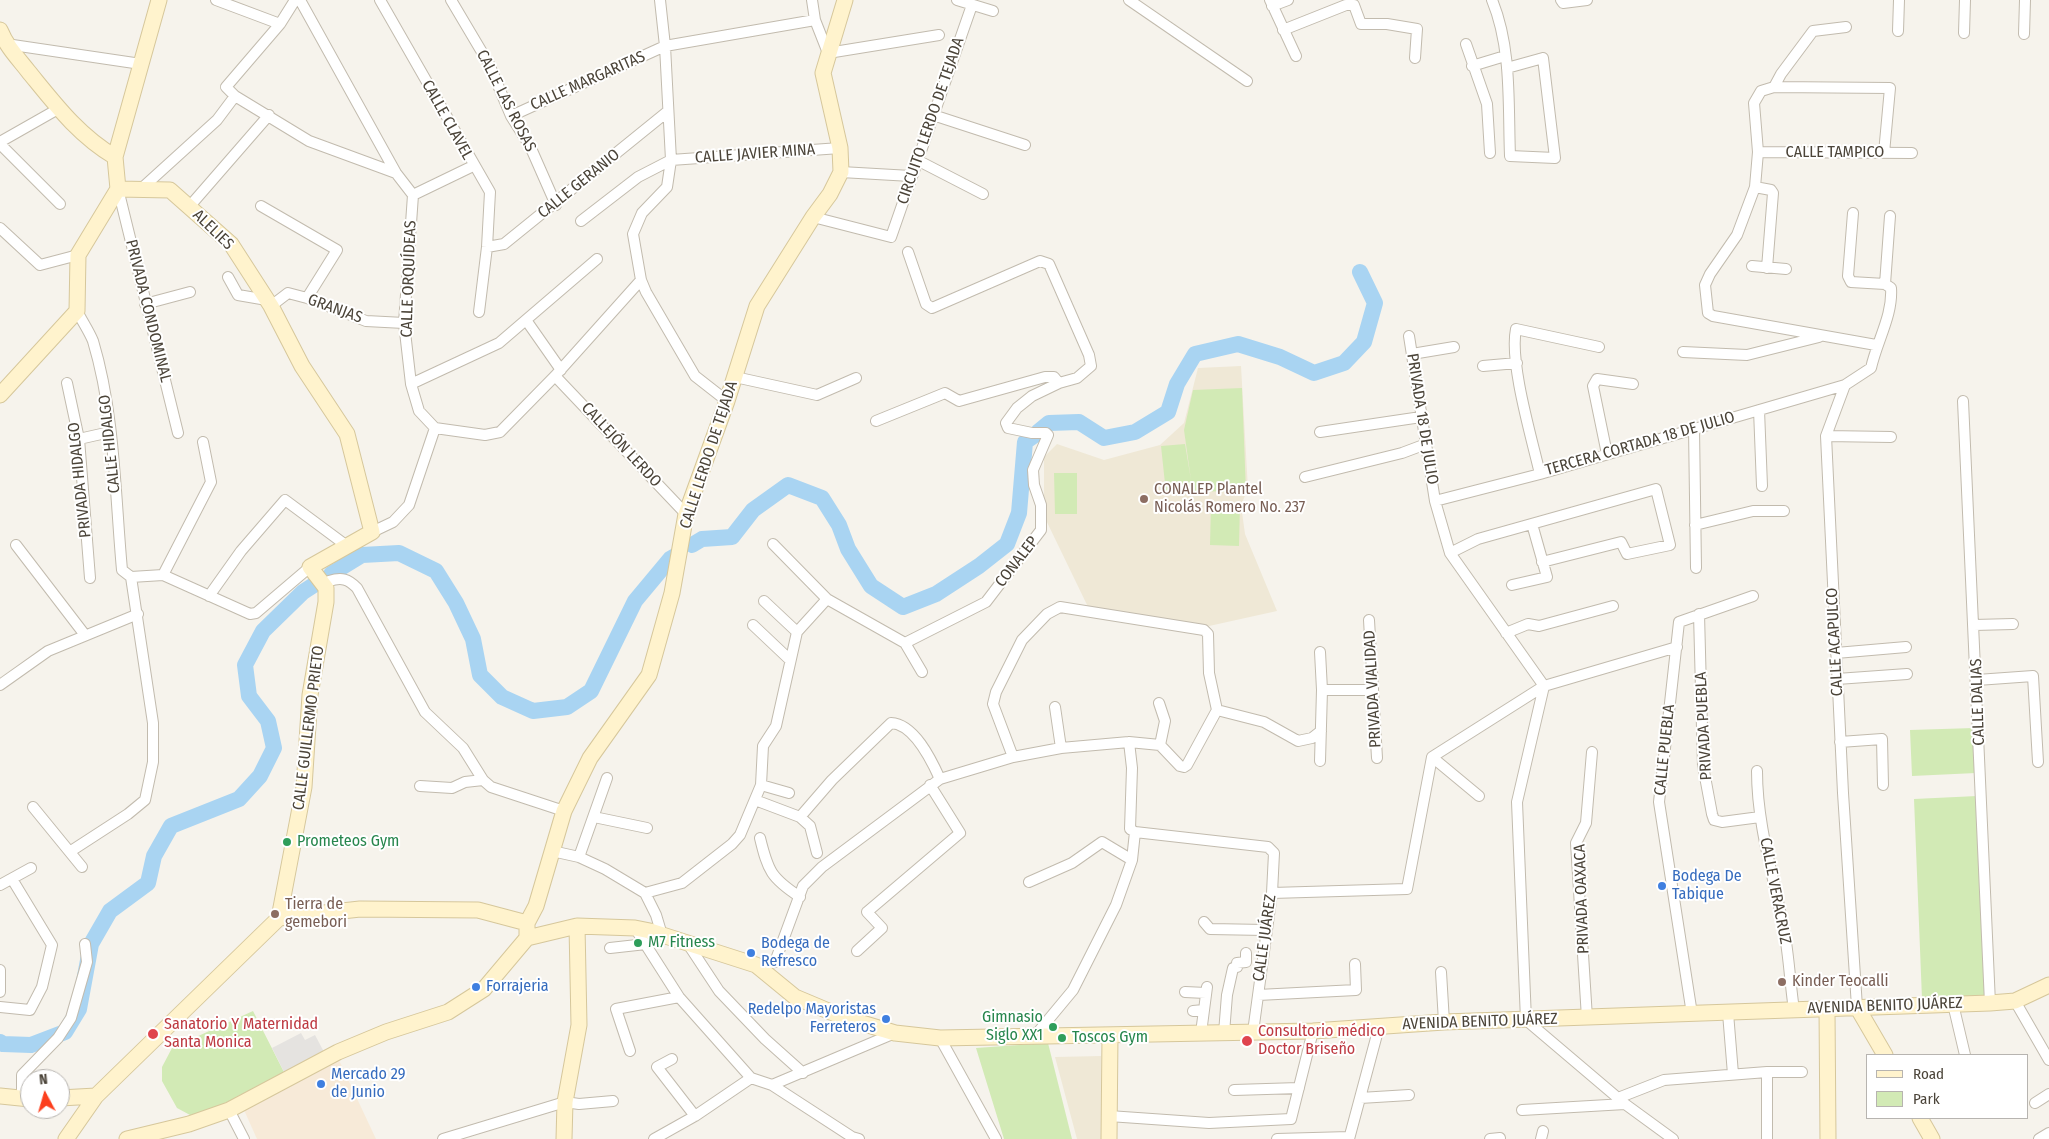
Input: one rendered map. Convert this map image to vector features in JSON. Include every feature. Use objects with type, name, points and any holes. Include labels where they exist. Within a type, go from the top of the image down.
[{"type":"main road","points":[[0,395],[77,311],[78,255],[118,189],[115,157],[159,0]]},
{"type":"main road","name":"CALLE LERDO DE TEJADA","points":[[527,938],[527,923],[536,906],[564,811],[590,758],[649,674],[672,593],[686,514],[727,401],[757,306],[813,217],[830,194],[841,172],[840,148],[823,73],[845,0]]},
{"type":"main road","points":[[3,37],[58,109],[94,145],[115,157]]},
{"type":"main road","name":"ALELIES","points":[[118,189],[170,190],[231,244],[269,303],[302,366],[347,434],[372,532]]},
{"type":"main road","points":[[326,588],[310,567],[372,532]]},
{"type":"main road","name":"CALLE GUILLERMO PRIETO","points":[[279,918],[304,787],[310,695],[326,588]]},
{"type":"main road","points":[[66,1139],[96,1096],[279,918],[360,910],[478,910],[527,923]]},
{"type":"main road","points":[[564,1139],[565,1102],[579,1025],[577,926]]},
{"type":"main road","name":"AVENIDA BENITO JUÁREZ","points":[[527,938],[577,926],[635,928],[756,965],[795,997],[845,1018],[896,1034],[940,1038],[1110,1036],[1313,1030],[1444,1022],[2015,1001]]},
{"type":"main road","points":[[127,1139],[189,1124],[229,1110],[338,1052],[386,1032],[448,1012],[470,1000],[484,989],[527,938]]},
{"type":"main road","points":[[2015,1001],[2049,985]]},
{"type":"main road","points":[[1857,1007],[1883,1054]]},
{"type":"main road","points":[[1827,1009],[1828,1139]]},
{"type":"main road","points":[[1110,1036],[1110,1139]]},
{"type":"main road","points":[[0,1096],[20,1098]]},
{"type":"main road","points":[[70,1097],[96,1096]]},
{"type":"main road","points":[[1921,1119],[1932,1139]]},
{"type":"street","points":[[216,0],[280,24]]},
{"type":"street","points":[[295,0],[280,24],[226,87],[235,96],[309,141],[396,173]]},
{"type":"street","points":[[300,0],[396,173],[413,195],[473,166]]},
{"type":"street","name":"CALLE CLAVEL","points":[[380,0],[473,166],[490,192],[487,247],[479,312]]},
{"type":"street","name":"CALLE LAS ROSAS","points":[[451,0],[489,64],[510,116],[530,146],[556,205]]},
{"type":"street","points":[[660,0],[665,46],[671,160],[666,187],[642,213],[634,234],[646,292],[696,376],[727,401]]},
{"type":"street","points":[[812,0],[815,20],[828,53],[939,35]]},
{"type":"street","points":[[957,0],[993,11]]},
{"type":"street","points":[[1129,0],[1247,80]]},
{"type":"street","points":[[1288,0],[1271,3],[1296,56]]},
{"type":"street","points":[[1492,0],[1501,22],[1507,68],[1510,156],[1555,158],[1542,58],[1507,68]]},
{"type":"street","points":[[1562,1],[1587,0]]},
{"type":"street","points":[[1898,31],[1899,0]]},
{"type":"street","points":[[1964,33],[1965,0]]},
{"type":"street","points":[[2024,34],[2025,0]]},
{"type":"street","name":"CIRCUITO LERDO DE TEJADA","points":[[813,217],[891,237],[972,5]]},
{"type":"street","points":[[1283,30],[1346,5],[1354,5],[1361,24],[1387,24],[1417,29],[1415,58]]},
{"type":"street","name":"CALLE MARGARITAS","points":[[510,116],[665,46],[815,20]]},
{"type":"street","points":[[1774,87],[1781,74],[1813,31],[1846,27]]},
{"type":"street","points":[[3,37],[141,64]]},
{"type":"street","points":[[1466,44],[1472,66],[1487,104],[1490,153]]},
{"type":"street","points":[[1472,66],[1505,56]]},
{"type":"street","points":[[1876,345],[1713,316],[1708,313],[1705,285],[1710,274],[1737,235],[1755,187],[1758,152],[1754,103],[1761,91],[1774,87],[1890,88],[1884,153]]},
{"type":"street","points":[[141,189],[217,120],[235,96]]},
{"type":"street","points":[[58,109],[0,143],[60,204]]},
{"type":"street","name":"CALLE GERANIO","points":[[487,247],[504,244],[556,205],[667,112]]},
{"type":"street","points":[[189,207],[269,115]]},
{"type":"street","points":[[933,115],[1025,145]]},
{"type":"street","name":"CALLE JAVIER MINA","points":[[671,160],[840,148]]},
{"type":"street","name":"CALLE TAMPICO","points":[[1758,152],[1912,154]]},
{"type":"street","points":[[581,221],[638,177],[671,160]]},
{"type":"street","points":[[917,160],[983,194]]},
{"type":"street","points":[[841,172],[911,176]]},
{"type":"street","points":[[1755,187],[1771,190],[1772,193],[1767,268]]},
{"type":"street","name":"PRIVADA CONDOMINAL","points":[[118,189],[178,433]]},
{"type":"street","name":"CALLE ORQUÍDEAS","points":[[413,195],[404,323],[411,384],[419,411],[435,428]]},
{"type":"street","points":[[261,206],[337,250],[307,298]]},
{"type":"street","points":[[1846,385],[1871,368],[1876,345],[1892,302],[1891,288],[1885,284],[1851,282],[1848,276],[1853,213]]},
{"type":"street","points":[[1885,284],[1890,216]]},
{"type":"street","points":[[0,228],[40,265],[78,255]]},
{"type":"street","name":"CONALEP","points":[[905,643],[986,602],[1041,530],[1041,505],[1034,485],[1033,470],[1048,435],[1046,433],[1032,433],[1008,428],[1006,423],[1017,408],[1032,396],[1059,383],[1077,378],[1091,366],[1089,355],[1049,264],[1040,261],[932,308],[926,304],[908,252]]},
{"type":"street","points":[[411,384],[499,343],[597,258]]},
{"type":"street","points":[[1752,266],[1786,269]]},
{"type":"street","points":[[228,277],[238,295],[269,303]]},
{"type":"street","points":[[372,532],[394,522],[409,505],[435,428],[485,436],[500,432],[558,373],[642,280]]},
{"type":"street","points":[[145,304],[190,292]]},
{"type":"street","name":"GRANJAS","points":[[269,303],[288,293],[307,298],[366,321],[404,323]]},
{"type":"street","name":"CALLE HIDALGO","points":[[77,311],[92,339],[103,382],[110,432],[122,570],[132,577]]},
{"type":"street","name":"CALLEJÓN LERDO","points":[[526,320],[558,373],[686,514]]},
{"type":"street","points":[[1540,474],[1520,388],[1514,340],[1516,329],[1599,347]]},
{"type":"street","name":"PRIVADA 18 DE JULIO","points":[[1409,336],[1434,501],[1450,553],[1544,686]]},
{"type":"street","points":[[1683,352],[1747,355],[1825,336]]},
{"type":"street","points":[[1412,354],[1454,347]]},
{"type":"street","points":[[1482,366],[1517,363]]},
{"type":"street","points":[[734,377],[817,395],[856,378]]},
{"type":"street","points":[[876,421],[946,393],[959,401],[1045,377],[1054,377],[1059,383]]},
{"type":"street","points":[[1607,454],[1592,386],[1597,379],[1633,384]]},
{"type":"street","name":"PRIVADA HIDALGO","points":[[67,383],[79,439],[90,578]]},
{"type":"street","name":"TERCERA CORTADA 18 DE JULIO","points":[[1434,501],[1540,474],[1846,385]]},
{"type":"street","name":"CALLE ACAPULCO","points":[[1846,385],[1826,436],[1840,742],[1857,1007]]},
{"type":"street","name":"CALLE DALIAS","points":[[1964,401],[1990,1002]]},
{"type":"street","points":[[1759,410],[1762,486]]},
{"type":"street","points":[[1320,432],[1421,417]]},
{"type":"street","points":[[1694,428],[1696,568]]},
{"type":"street","points":[[79,439],[110,432]]},
{"type":"street","points":[[1826,436],[1892,437]]},
{"type":"street","points":[[163,575],[210,482],[204,442]]},
{"type":"street","points":[[1305,477],[1402,453],[1426,444]]},
{"type":"street","points":[[1450,553],[1478,539],[1656,489],[1670,545],[1627,554],[1621,542],[1542,562]]},
{"type":"street","points":[[209,596],[241,551],[285,500],[347,546]]},
{"type":"street","points":[[1695,524],[1753,511],[1784,511]]},
{"type":"street","points":[[1512,585],[1547,577],[1532,524]]},
{"type":"street","points":[[773,544],[828,599],[905,643],[922,672]]},
{"type":"street","points":[[16,546],[85,635]]},
{"type":"street","points":[[71,851],[128,814],[145,800],[153,762],[153,723],[132,577],[163,575],[250,614],[256,613],[310,567]]},
{"type":"street","points":[[326,588],[330,581],[339,578],[348,580],[357,588],[425,712],[463,748],[483,780],[491,787],[564,811]]},
{"type":"street","name":"CALLE PUEBLA","points":[[1692,1014],[1659,802],[1679,622],[1753,596]]},
{"type":"street","points":[[645,893],[682,883],[732,844],[740,834],[761,785],[764,746],[776,726],[796,632],[828,599]]},
{"type":"street","points":[[764,601],[796,632]]},
{"type":"street","points":[[1506,632],[1528,624],[1539,626],[1613,606]]},
{"type":"street","points":[[756,965],[775,962],[803,886],[822,867],[940,778],[1013,757],[1062,748],[1129,742],[1160,745],[1184,768],[1188,765],[1216,710],[1209,673],[1208,634],[1204,630],[1060,607],[1047,614],[1022,640],[996,692],[993,704],[1013,757]]},
{"type":"street","points":[[0,685],[48,651],[138,614]]},
{"type":"street","name":"PRIVADA PUEBLA","points":[[1700,614],[1703,766],[1712,814],[1714,820],[1722,822],[1760,817]]},
{"type":"street","name":"PRIVADA VIALIDAD","points":[[1369,620],[1377,758]]},
{"type":"street","points":[[1974,625],[2013,624]]},
{"type":"street","points":[[752,625],[790,660]]},
{"type":"street","points":[[1272,893],[1407,889],[1432,757],[1544,686],[1677,647]]},
{"type":"street","points":[[1836,653],[1906,647]]},
{"type":"street","points":[[1320,652],[1322,690],[1320,761]]},
{"type":"street","points":[[1837,680],[1907,674]]},
{"type":"street","points":[[1977,680],[2033,676],[2038,762]]},
{"type":"street","points":[[1544,686],[1517,802],[1526,1020],[1622,1101],[1673,1139]]},
{"type":"street","points":[[1322,690],[1373,690]]},
{"type":"street","points":[[1160,703],[1165,721],[1160,745]]},
{"type":"street","points":[[1055,707],[1062,748]]},
{"type":"street","points":[[1216,710],[1264,722],[1298,741],[1312,738],[1321,731]]},
{"type":"street","points":[[800,816],[832,780],[891,723],[900,723],[909,729],[935,767],[940,778]]},
{"type":"street","points":[[1840,742],[1882,739],[1883,785]]},
{"type":"street","points":[[1034,1037],[1073,990],[1116,905],[1132,860],[1135,832],[1130,829],[1132,768],[1129,742]]},
{"type":"street","name":"PRIVADA OAXACA","points":[[1588,1018],[1576,843],[1586,823],[1592,752]]},
{"type":"street","points":[[1432,757],[1479,796]]},
{"type":"street","name":"CALLE VERACRUZ","points":[[1756,771],[1757,799],[1784,930],[1794,1010]]},
{"type":"street","points":[[580,856],[607,778]]},
{"type":"street","points":[[420,786],[452,788],[465,782],[483,780]]},
{"type":"street","points":[[761,785],[789,793]]},
{"type":"street","points":[[857,951],[882,928],[867,912],[960,833],[930,786]]},
{"type":"street","points":[[755,800],[800,816],[810,826],[817,852]]},
{"type":"street","points":[[33,807],[71,851],[82,867]]},
{"type":"street","points":[[594,817],[647,828]]},
{"type":"street","name":"CALLE JUÁREZ","points":[[1135,832],[1268,847],[1274,853],[1272,893],[1253,1032]]},
{"type":"street","points":[[760,838],[771,874],[778,883],[800,897]]},
{"type":"street","points":[[1029,882],[1072,863],[1102,842],[1132,860]]},
{"type":"street","points":[[552,851],[580,856],[645,893],[656,915],[662,935]]},
{"type":"street","points":[[0,885],[31,868]]},
{"type":"street","points":[[0,1007],[30,1010],[42,987],[52,945],[12,878]]},
{"type":"street","points":[[1204,922],[1210,929],[1266,930]]},
{"type":"street","points":[[635,928],[678,998],[751,1078],[772,1085],[854,1138]]},
{"type":"street","points":[[687,943],[702,961],[719,991],[765,1039],[802,1073]]},
{"type":"street","points":[[28,1069],[58,1038],[71,1018],[87,962],[86,944]]},
{"type":"street","points":[[610,948],[646,944]]},
{"type":"street","points":[[1224,1033],[1227,995],[1233,968],[1237,967],[1236,963],[1246,962],[1246,953]]},
{"type":"street","points":[[1258,995],[1356,990],[1355,964]]},
{"type":"street","points":[[0,970],[0,992]]},
{"type":"street","points":[[1441,972],[1444,1022]]},
{"type":"street","points":[[1186,992],[1207,990],[1198,1010],[1202,1033]]},
{"type":"street","points":[[630,1051],[616,1009],[678,998]]},
{"type":"street","points":[[2015,1001],[2049,1060]]},
{"type":"street","points":[[1953,1004],[1965,1054]]},
{"type":"street","points":[[1728,1013],[1733,1074]]},
{"type":"street","points":[[1277,1139],[1349,1138],[1380,1027]]},
{"type":"street","points":[[1109,1116],[1210,1123],[1292,1119],[1313,1030]]},
{"type":"street","points":[[772,1085],[896,1034]]},
{"type":"street","points":[[940,1038],[996,1139]]},
{"type":"street","points":[[672,1059],[657,1067],[695,1116]]},
{"type":"street","points":[[1767,1072],[1767,1139]]},
{"type":"street","points":[[1522,1110],[1622,1101],[1664,1080],[1767,1072],[1802,1072]]},
{"type":"street","points":[[654,1139],[695,1116],[751,1078]]},
{"type":"street","points":[[1234,1090],[1299,1088]]},
{"type":"street","points":[[2035,1103],[2049,1094]]},
{"type":"street","points":[[1360,1098],[1409,1095]]},
{"type":"street","points":[[443,1139],[565,1102],[579,1104],[613,1101]]},
{"type":"street","points":[[229,1110],[244,1139]]},
{"type":"street","points":[[2039,1139],[2049,1133]]},
{"type":"shaded area","name":"CONALEP Plantel Nicolás Romero No. 237","points":[[1241,366],[1248,489],[1241,505],[1245,534],[1277,611],[1200,628],[1089,609],[1044,516],[1044,457],[1057,444],[1104,460],[1160,445],[1184,423],[1198,368]]},
{"type":"shaded area","points":[[301,1033],[305,1040],[315,1035],[324,1052],[284,1072],[272,1048]]},
{"type":"shaded area","points":[[1101,1056],[1101,1139],[1077,1139],[1055,1057]]},
{"type":"shaded area","name":"Mercado 29 de Junio","points":[[338,1058],[376,1139],[257,1139],[244,1110]]},
{"type":"green space","points":[[1242,388],[1246,492],[1193,491],[1166,493],[1161,446],[1185,444],[1191,480],[1184,430],[1193,390]]},
{"type":"green space","points":[[1054,473],[1077,473],[1077,514],[1055,514]]},
{"type":"green space","points":[[1211,504],[1240,505],[1239,546],[1210,545]]},
{"type":"green space","points":[[1974,728],[1976,773],[1912,776],[1910,730]]},
{"type":"green space","points":[[1977,796],[1985,997],[1922,999],[1914,799]]},
{"type":"green space","points":[[253,1011],[284,1072],[204,1114],[190,1115],[177,1108],[162,1081],[162,1067],[172,1048]]},
{"type":"green space","points":[[1048,1043],[1072,1139],[1004,1139],[976,1048]]},
{"type":"waterway","points":[[1038,432],[1049,423],[1079,422],[1104,438],[1135,432],[1168,412],[1177,384],[1195,354],[1238,344],[1280,357],[1314,373],[1344,363],[1364,342],[1375,303],[1360,272]]},
{"type":"waterway","points":[[692,545],[702,539],[732,537],[753,510],[788,485],[822,498],[839,525],[848,549],[871,586],[903,607],[936,594],[979,566],[1007,544],[1019,513],[1025,442],[1035,435]]},
{"type":"waterway","points":[[331,574],[362,555],[399,553],[436,571],[456,603],[473,639],[480,675],[502,697],[533,711],[567,707],[591,691],[635,601],[670,559],[677,555]]},
{"type":"waterway","points":[[0,1042],[3,1044],[31,1045],[65,1032],[79,1009],[91,944],[110,911],[148,883],[154,856],[171,826],[239,799],[260,776],[274,748],[268,721],[249,696],[245,665],[263,631],[303,592],[320,581]]},
{"type":"place","name":"CONALEP Plantel Nicolás Romero No. 237","points":[[1144,499]]},
{"type":"place","name":"Prometeos Gym","points":[[287,842]]},
{"type":"place","name":"Bodega De Tabique","points":[[1662,886]]},
{"type":"place","name":"Tierra de gemebori","points":[[275,914]]},
{"type":"place","name":"M7 Fitness","points":[[638,943]]},
{"type":"place","name":"Bodega de Refresco","points":[[751,953]]},
{"type":"place","name":"Kinder Teocalli","points":[[1782,982]]},
{"type":"place","name":"Forrajeria","points":[[476,987]]},
{"type":"place","name":"Redelpo Mayoristas Ferreteros","points":[[886,1019]]},
{"type":"place","name":"Gimnasio Siglo XX1","points":[[1053,1027]]},
{"type":"place","name":"Sanatorio Y Maternidad Santa Monica","points":[[153,1034]]},
{"type":"place","name":"Toscos Gym","points":[[1062,1038]]},
{"type":"place","name":"Consultorio médico Doctor Briseño","points":[[1247,1041]]},
{"type":"place","name":"Mercado 29 de Junio","points":[[321,1084]]}]
